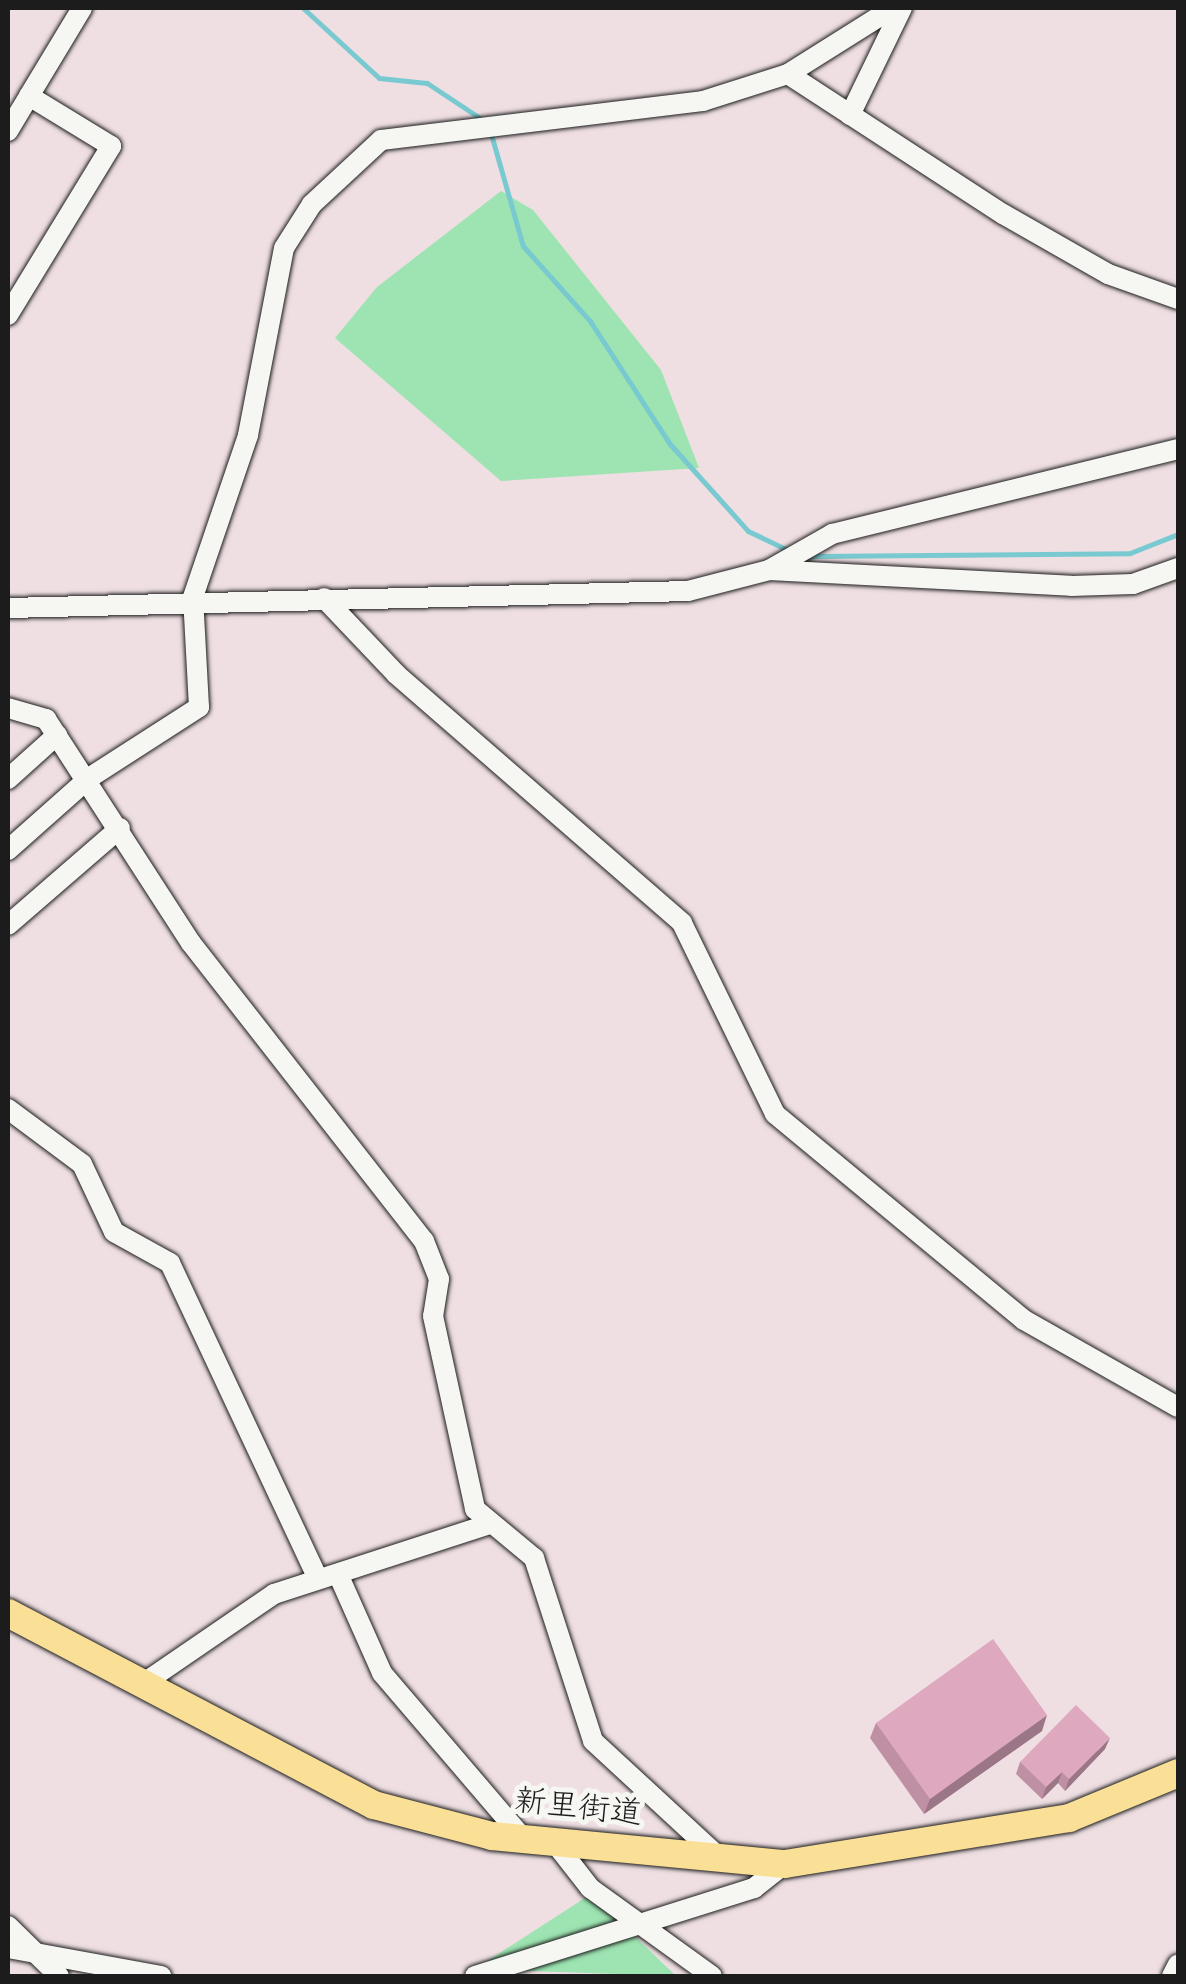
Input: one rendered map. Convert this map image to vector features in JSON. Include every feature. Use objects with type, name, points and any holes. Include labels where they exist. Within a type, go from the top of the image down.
[{"type":"main road","name":"新里街道","points":[[8,1613],[374,1805],[524,1840],[724,1862],[785,1864],[1069,1818],[1177,1777]]},
{"type":"street","points":[[8,130],[82,8]]},
{"type":"street","points":[[850,114],[902,8]]},
{"type":"street","points":[[8,850],[89,778],[199,707],[193,597],[248,435],[284,248],[312,204],[381,140],[704,101],[788,74],[884,10]]},
{"type":"street","points":[[788,74],[1108,274],[1178,299]]},
{"type":"street","points":[[8,316],[111,146],[29,96]]},
{"type":"street","points":[[777,565],[803,548],[1178,450]]},
{"type":"street","points":[[8,608],[193,597],[622,596],[777,565],[1072,586],[1133,584],[1178,568]]},
{"type":"street","points":[[324,598],[396,674],[682,923],[776,1114],[1024,1320],[1178,1407]]},
{"type":"street","points":[[8,708],[46,720],[58,735],[191,943],[424,1241],[439,1279],[433,1316],[474,1509],[534,1558],[593,1741],[724,1862]]},
{"type":"street","points":[[8,779],[58,735]]},
{"type":"street","points":[[8,925],[120,828]]},
{"type":"street","points":[[8,1109],[82,1164],[114,1232],[170,1262],[316,1575]]},
{"type":"street","points":[[144,1683],[316,1575],[338,1574],[488,1524]]},
{"type":"street","points":[[338,1574],[382,1672],[524,1840]]},
{"type":"street","points":[[555,1843],[590,1888],[712,1976]]},
{"type":"street","points":[[475,1976],[754,1888],[785,1864]]},
{"type":"street","points":[[8,1926],[18,1953],[59,1976]]},
{"type":"street","points":[[18,1953],[161,1976]]},
{"type":"street","points":[[1172,1976],[1178,1964]]},
{"type":"green space","points":[[501,191],[533,210],[661,370],[699,468],[501,481],[335,338],[377,287]]},
{"type":"green space","points":[[591,1894],[676,1976],[475,1969]]},
{"type":"building","points":[[993,1639],[1047,1715],[930,1799],[876,1723]]},
{"type":"building","points":[[1076,1705],[1110,1738],[1069,1779],[1062,1772],[1046,1787],[1020,1762]]},
{"type":"waterway","points":[[303,8],[379,78],[427,83],[483,120]]},
{"type":"waterway","points":[[491,134],[523,246],[590,321],[670,444],[748,531],[790,551]]},
{"type":"waterway","points":[[811,556],[1130,553],[1178,534]]}]
